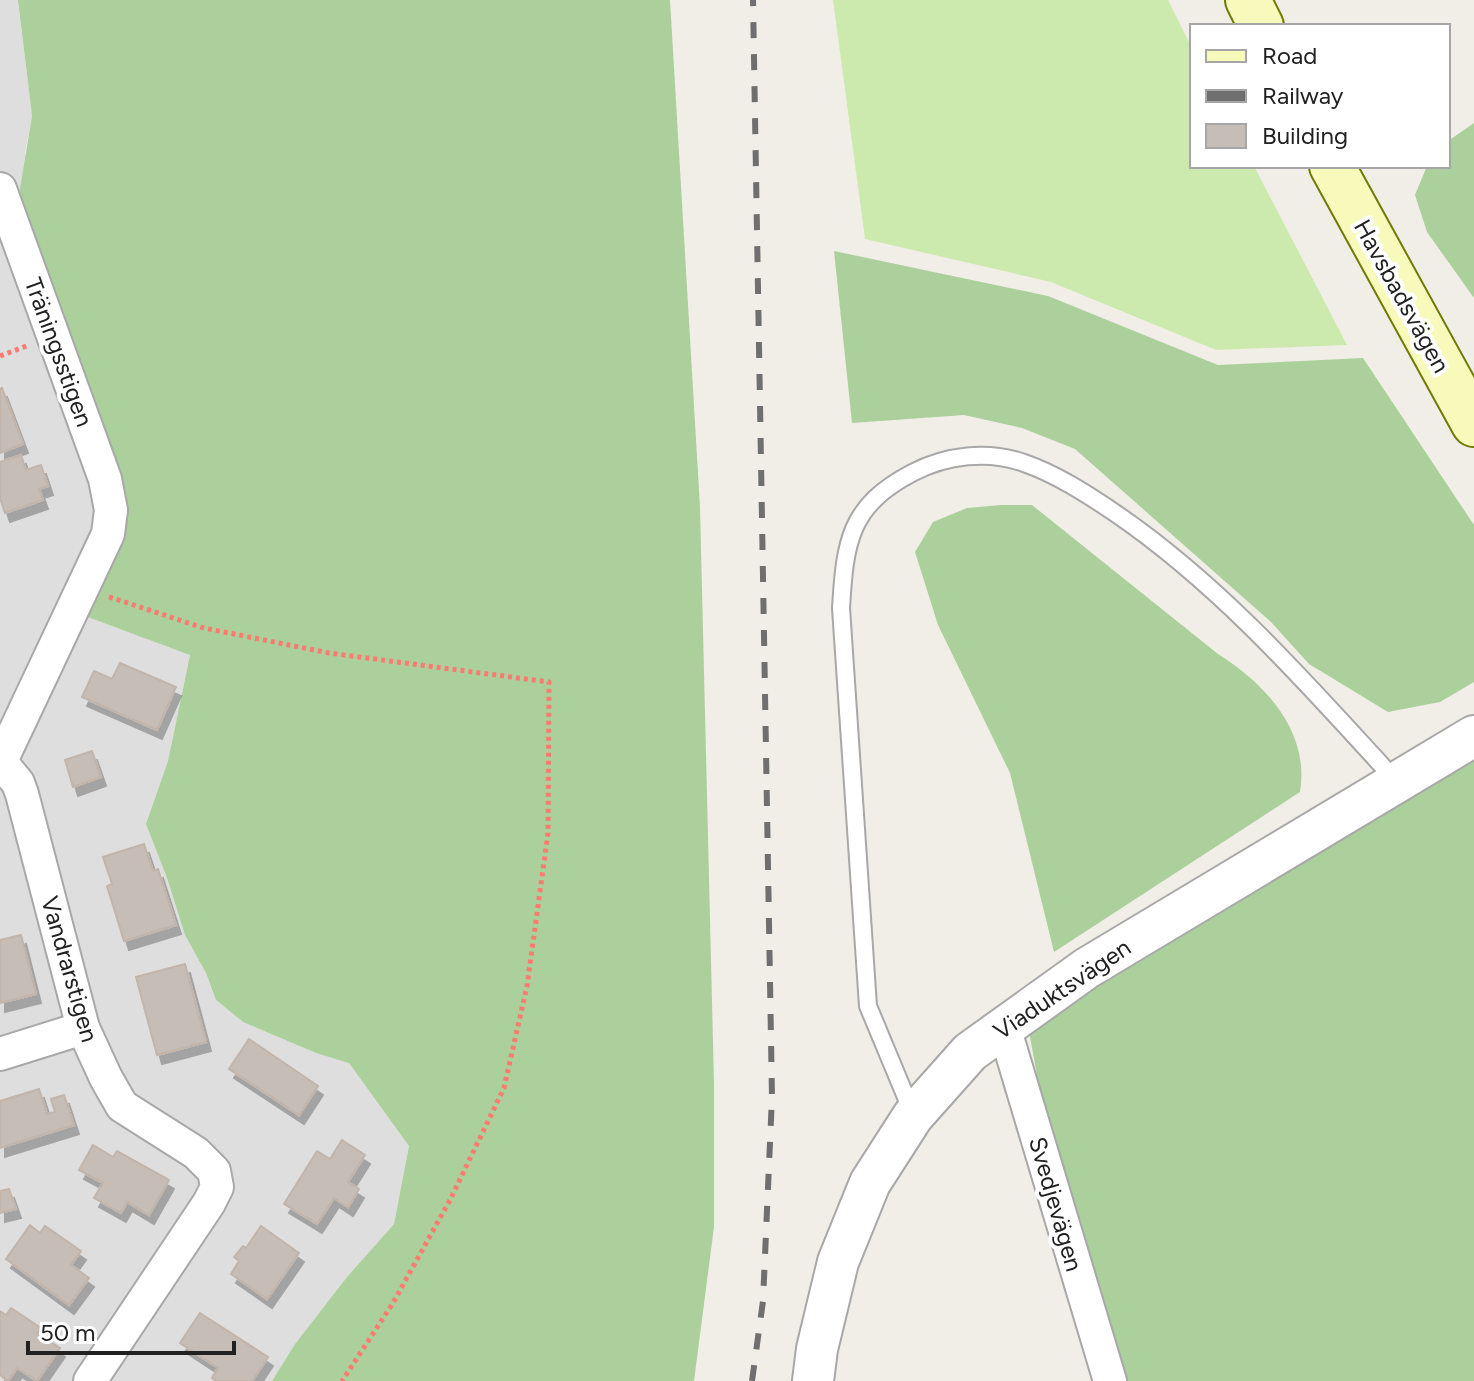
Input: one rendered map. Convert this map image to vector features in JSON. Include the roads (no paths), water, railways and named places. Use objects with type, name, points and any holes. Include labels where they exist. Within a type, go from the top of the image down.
[{"type":"main road","points":[[1248,0],[1260,24]]},
{"type":"main road","name":"Havsbadsvägen","points":[[1333,168],[1474,424]]},
{"type":"street","name":"Träningsstigen","points":[[0,189],[105,479],[110,517]]},
{"type":"street","name":"Vandrarstigen","points":[[90,1381],[217,1187],[214,1171],[196,1153],[122,1106],[83,1028],[22,794],[18,783],[1,761],[84,588],[108,534],[110,517]]},
{"type":"street","name":"Viaduktsvägen","points":[[813,1381],[838,1262],[870,1183],[913,1116],[970,1052],[1087,968],[1474,736]]},
{"type":"street","name":"Svedjevägen","points":[[1004,1027],[1107,1379]]},
{"type":"street","points":[[0,1054],[83,1028]]},
{"type":"lane","points":[[913,1116],[868,1006],[841,608],[844,555],[860,514],[889,485],[951,457],[986,456],[1024,462],[1085,492],[1155,540],[1273,647],[1397,782]]},
{"type":"railway","points":[[752,1381],[763,1301],[772,1097],[753,0]]}]
